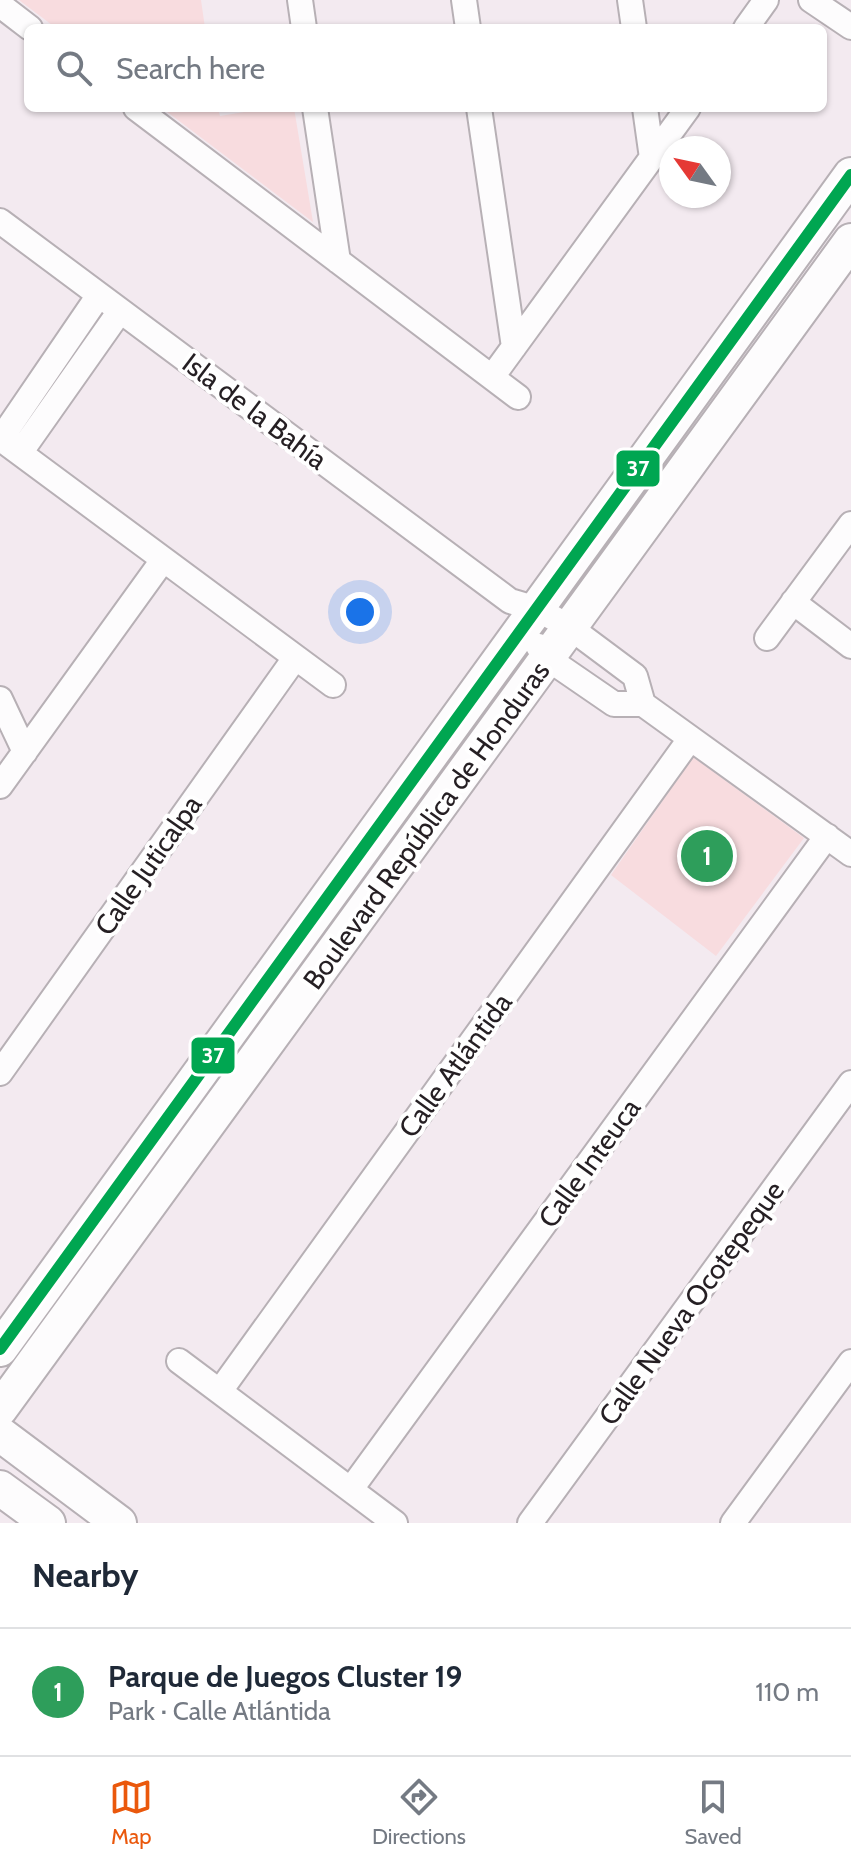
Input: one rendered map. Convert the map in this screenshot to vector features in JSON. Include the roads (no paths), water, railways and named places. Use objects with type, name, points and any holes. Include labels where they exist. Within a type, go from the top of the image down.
[{"type":"street","points":[[300,0],[303,24]]},
{"type":"street","points":[[464,0],[467,24]]},
{"type":"street","points":[[630,0],[633,24]]},
{"type":"street","points":[[749,24],[766,0]]},
{"type":"street","points":[[811,0],[851,27]]},
{"type":"street","points":[[0,5],[25,24]]},
{"type":"street","points":[[141,112],[518,397]]},
{"type":"street","points":[[316,112],[338,261]]},
{"type":"street","points":[[480,112],[514,347]]},
{"type":"street","points":[[646,112],[652,158]]},
{"type":"street","points":[[492,377],[685,112]]},
{"type":"street","name":"Boulevard República de Honduras","points":[[0,1349],[11,1326],[523,612],[851,175]]},
{"type":"street","name":"Isla de la Bahía","points":[[0,221],[523,612],[568,626],[635,676],[643,704]]},
{"type":"street","name":"Boulevard República de Honduras","points":[[0,1409],[851,241]]},
{"type":"street","points":[[7,444],[99,295]]},
{"type":"street","points":[[7,444],[120,311]]},
{"type":"street","points":[[7,444],[333,685]]},
{"type":"street","points":[[767,638],[851,524]]},
{"type":"street","points":[[0,786],[163,560]]},
{"type":"street","points":[[793,602],[851,646]]},
{"type":"street","name":"Isla de la Bahía","points":[[523,612],[547,658],[614,704],[643,704],[851,854]]},
{"type":"street","name":"Calle Juticalpa","points":[[0,1073],[295,658]]},
{"type":"street","points":[[0,699],[25,752]]},
{"type":"street","name":"Calle Atlántida","points":[[220,1391],[690,739]]},
{"type":"street","name":"Calle Inteuca","points":[[351,1489],[827,836]]},
{"type":"street","name":"Calle Nueva Ocotepeque","points":[[530,1523],[851,1083]]},
{"type":"street","points":[[179,1361],[395,1523]]},
{"type":"street","points":[[733,1523],[851,1362]]},
{"type":"street","points":[[27,1372],[19,1401],[21,1432],[34,1459]]},
{"type":"street","points":[[0,1434],[119,1523]]},
{"type":"street","points":[[0,1488],[41,1518]]},
{"type":"street","points":[[0,1506],[41,1518]]},
{"type":"place","name":"Parque de Juegos Cluster 19","points":[[707,856]]}]
